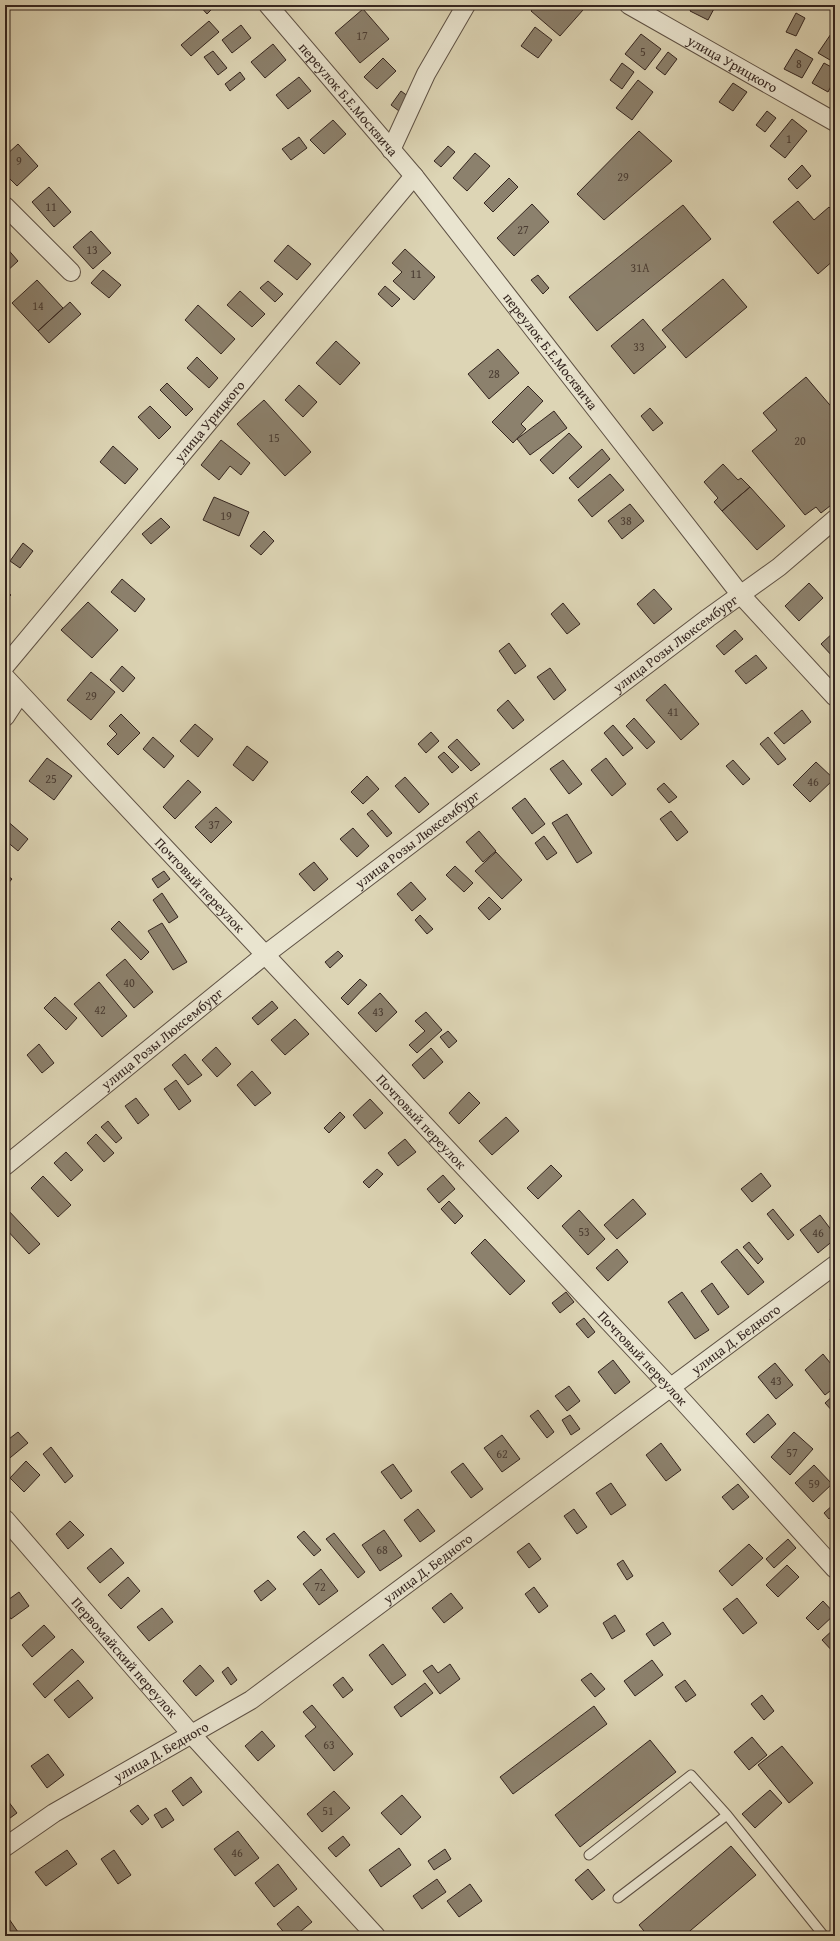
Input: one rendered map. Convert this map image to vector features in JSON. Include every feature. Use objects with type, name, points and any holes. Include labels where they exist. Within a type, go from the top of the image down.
[{"type":"street","name":"переулок Б.Е.Москвича","points":[[268,5],[414,176],[740,594],[835,697]]},
{"type":"street","points":[[391,150],[426,74],[466,5]]},
{"type":"street","name":"улица Урицкого","points":[[629,5],[835,122]]},
{"type":"street","name":"улица Урицкого","points":[[5,666],[414,176]]},
{"type":"street","points":[[5,206],[71,272]]},
{"type":"street","name":"улица Розы Люксембург","points":[[5,1166],[266,954],[740,594],[780,566],[835,519]]},
{"type":"street","name":"Почтовый переулок","points":[[5,677],[671,1388],[835,1569]]},
{"type":"street","points":[[5,717],[20,694]]},
{"type":"street","name":"улица Д. Бедного","points":[[5,1847],[54,1813],[251,1700],[835,1265]]},
{"type":"street","name":"Первомайский переулок","points":[[5,1519],[192,1735],[376,1936]]},
{"type":"lane","points":[[589,1856],[691,1775],[727,1815],[824,1936]]},
{"type":"lane","points":[[618,1898],[727,1815]]},
{"type":"building","points":[[199,5],[216,5],[207,14]]},
{"type":"building","points":[[536,5],[578,5],[583,10],[560,36],[531,11]]},
{"type":"building","points":[[693,5],[716,5],[708,20],[690,11]]},
{"type":"building","points":[[363,9],[389,39],[360,63],[335,33]]},
{"type":"building","points":[[796,13],[805,18],[796,36],[786,32]]},
{"type":"building","points":[[209,21],[219,32],[191,56],[181,45]]},
{"type":"building","points":[[241,25],[251,38],[232,53],[222,40]]},
{"type":"building","points":[[535,27],[552,40],[538,58],[521,46]]},
{"type":"building","points":[[835,28],[835,52],[830,60],[818,53]]},
{"type":"building","points":[[641,34],[661,49],[645,70],[625,54]]},
{"type":"building","points":[[273,44],[286,60],[265,78],[251,62]]},
{"type":"building","points":[[796,49],[813,59],[802,78],[784,69]]},
{"type":"building","points":[[213,51],[227,68],[218,75],[204,57]]},
{"type":"building","points":[[668,52],[677,59],[665,75],[656,68]]},
{"type":"building","points":[[383,58],[396,71],[377,89],[364,77]]},
{"type":"building","points":[[622,63],[634,72],[622,89],[610,80]]},
{"type":"building","points":[[824,63],[835,69],[835,79],[828,92],[812,83]]},
{"type":"building","points":[[240,72],[245,79],[230,91],[225,84]]},
{"type":"building","points":[[299,77],[311,91],[288,109],[276,95]]},
{"type":"building","points":[[638,80],[653,92],[632,120],[616,108]]},
{"type":"building","points":[[733,83],[747,92],[733,111],[719,102]]},
{"type":"building","points":[[401,91],[409,97],[399,111],[391,105]]},
{"type":"building","points":[[767,111],[776,118],[765,132],[756,125]]},
{"type":"building","points":[[792,119],[807,131],[785,158],[770,146]]},
{"type":"building","points":[[333,120],[346,134],[324,154],[310,140]]},
{"type":"building","points":[[639,131],[672,161],[604,220],[577,194]]},
{"type":"building","points":[[299,137],[307,148],[291,160],[282,149]]},
{"type":"building","points":[[18,144],[38,166],[17,186],[5,174],[5,156]]},
{"type":"building","points":[[448,146],[455,152],[441,167],[434,161]]},
{"type":"building","points":[[475,153],[490,166],[467,191],[453,178]]},
{"type":"building","points":[[802,165],[811,176],[797,189],[788,179]]},
{"type":"building","points":[[509,178],[518,187],[493,212],[484,203]]},
{"type":"building","points":[[49,187],[71,212],[54,227],[32,202]]},
{"type":"building","points":[[798,201],[814,220],[829,207],[835,213],[835,259],[818,274],[773,222]]},
{"type":"building","points":[[532,204],[549,222],[514,256],[497,238]]},
{"type":"building","points":[[683,205],[711,239],[597,331],[569,297]]},
{"type":"building","points":[[91,231],[111,253],[93,269],[73,247]]},
{"type":"building","points":[[288,245],[311,264],[297,280],[274,261]]},
{"type":"building","points":[[5,246],[18,261],[5,273]]},
{"type":"building","points":[[405,249],[435,277],[414,300],[393,281],[402,272],[392,263]]},
{"type":"building","points":[[103,270],[121,285],[109,298],[91,283]]},
{"type":"building","points":[[538,275],[549,288],[543,294],[531,280]]},
{"type":"building","points":[[723,279],[747,307],[686,358],[662,330]]},
{"type":"building","points":[[37,280],[63,308],[38,331],[12,303]]},
{"type":"building","points":[[268,281],[283,294],[275,302],[260,288]]},
{"type":"building","points":[[385,286],[400,299],[392,307],[378,294]]},
{"type":"building","points":[[240,291],[265,314],[252,327],[227,305]]},
{"type":"building","points":[[70,302],[81,314],[49,343],[38,331]]},
{"type":"building","points":[[198,305],[235,339],[221,354],[185,320]]},
{"type":"building","points":[[643,319],[666,347],[634,374],[611,346]]},
{"type":"building","points":[[336,341],[360,363],[340,385],[316,363]]},
{"type":"building","points":[[498,349],[519,373],[489,399],[468,374]]},
{"type":"building","points":[[197,357],[218,378],[209,388],[187,368]]},
{"type":"building","points":[[806,377],[835,411],[835,502],[821,513],[816,507],[805,515],[752,451],[777,430],[763,413]]},
{"type":"building","points":[[167,383],[193,409],[186,416],[160,390]]},
{"type":"building","points":[[299,385],[317,402],[303,417],[285,400]]},
{"type":"building","points":[[528,386],[543,401],[521,424],[526,429],[513,443],[492,422]]},
{"type":"building","points":[[264,400],[311,452],[285,476],[237,424]]},
{"type":"building","points":[[150,406],[171,427],[159,439],[138,417]]},
{"type":"building","points":[[650,408],[663,423],[653,431],[641,416]]},
{"type":"building","points":[[554,411],[567,428],[530,455],[517,439]]},
{"type":"building","points":[[569,433],[582,447],[553,474],[540,460]]},
{"type":"building","points":[[221,440],[250,463],[241,475],[230,466],[219,480],[201,465]]},
{"type":"building","points":[[113,446],[138,469],[125,484],[100,462]]},
{"type":"building","points":[[602,449],[610,459],[578,488],[569,478]]},
{"type":"building","points":[[723,464],[738,480],[741,478],[750,487],[722,511],[714,502],[718,498],[704,482]]},
{"type":"building","points":[[610,474],[624,490],[592,517],[578,500]]},
{"type":"building","points":[[750,487],[785,526],[757,550],[722,511]]},
{"type":"building","points":[[214,497],[249,512],[239,536],[203,520]]},
{"type":"building","points":[[630,504],[644,521],[622,539],[608,521]]},
{"type":"building","points":[[161,518],[170,527],[151,544],[142,534]]},
{"type":"building","points":[[264,531],[274,541],[261,555],[250,546]]},
{"type":"building","points":[[23,543],[33,551],[20,568],[10,561]]},
{"type":"building","points":[[122,579],[145,599],[135,612],[111,592]]},
{"type":"building","points":[[809,583],[823,598],[799,621],[785,606]]},
{"type":"building","points":[[5,589],[11,595],[5,601]]},
{"type":"building","points":[[654,589],[672,609],[654,624],[637,604]]},
{"type":"building","points":[[88,602],[118,630],[92,658],[61,630]]},
{"type":"building","points":[[563,603],[580,624],[567,634],[551,614]]},
{"type":"building","points":[[735,630],[743,639],[724,655],[716,646]]},
{"type":"building","points":[[835,631],[835,657],[834,658],[821,644]]},
{"type":"building","points":[[509,643],[526,666],[515,674],[499,651]]},
{"type":"building","points":[[756,655],[767,668],[746,684],[735,671]]},
{"type":"building","points":[[122,666],[135,678],[123,692],[110,680]]},
{"type":"building","points":[[550,668],[566,690],[554,700],[537,677]]},
{"type":"building","points":[[91,672],[115,692],[91,720],[67,700]]},
{"type":"building","points":[[665,684],[699,724],[681,740],[646,700]]},
{"type":"building","points":[[508,700],[524,720],[513,729],[497,710]]},
{"type":"building","points":[[802,710],[811,722],[784,744],[774,733]]},
{"type":"building","points":[[121,714],[140,733],[118,755],[107,744],[117,734],[109,726]]},
{"type":"building","points":[[634,718],[655,742],[647,749],[626,726]]},
{"type":"building","points":[[195,724],[213,739],[198,757],[180,741]]},
{"type":"building","points":[[613,725],[633,748],[623,756],[604,733]]},
{"type":"building","points":[[431,732],[439,741],[426,753],[418,744]]},
{"type":"building","points":[[153,737],[174,756],[164,768],[143,749]]},
{"type":"building","points":[[768,737],[786,759],[778,765],[760,744]]},
{"type":"building","points":[[457,739],[480,764],[471,771],[448,747]]},
{"type":"building","points":[[247,746],[268,762],[253,781],[233,765]]},
{"type":"building","points":[[444,752],[459,767],[452,773],[438,757]]},
{"type":"building","points":[[47,758],[72,776],[54,800],[29,781]]},
{"type":"building","points":[[606,758],[626,784],[612,796],[591,770]]},
{"type":"building","points":[[563,760],[582,784],[569,794],[550,769]]},
{"type":"building","points":[[733,760],[750,779],[743,785],[726,766]]},
{"type":"building","points":[[816,762],[834,779],[810,802],[793,785]]},
{"type":"building","points":[[367,776],[379,789],[363,804],[351,792]]},
{"type":"building","points":[[405,777],[429,804],[419,813],[395,786]]},
{"type":"building","points":[[188,780],[201,792],[175,819],[163,807]]},
{"type":"building","points":[[664,783],[677,797],[669,803],[657,789]]},
{"type":"building","points":[[525,798],[545,824],[532,834],[512,808]]},
{"type":"building","points":[[216,807],[232,822],[211,843],[195,827]]},
{"type":"building","points":[[372,810],[392,833],[387,837],[367,814]]},
{"type":"building","points":[[671,811],[688,832],[677,841],[660,819]]},
{"type":"building","points":[[567,814],[592,853],[577,863],[552,823]]},
{"type":"building","points":[[5,819],[28,839],[18,851],[5,840]]},
{"type":"building","points":[[353,828],[369,846],[357,857],[340,839]]},
{"type":"building","points":[[479,831],[496,851],[483,862],[466,842]]},
{"type":"building","points":[[544,836],[557,853],[547,860],[535,843]]},
{"type":"building","points":[[496,852],[522,880],[502,899],[475,871]]},
{"type":"building","points":[[314,862],[328,879],[314,891],[299,874]]},
{"type":"building","points":[[455,866],[473,883],[464,892],[446,875]]},
{"type":"building","points":[[164,871],[170,879],[158,888],[152,879]]},
{"type":"building","points":[[5,874],[12,879],[5,887]]},
{"type":"building","points":[[411,882],[426,899],[412,911],[397,894]]},
{"type":"building","points":[[162,893],[178,917],[169,923],[153,900]]},
{"type":"building","points":[[489,897],[501,909],[489,920],[478,908]]},
{"type":"building","points":[[420,915],[433,929],[427,934],[415,920]]},
{"type":"building","points":[[119,921],[149,952],[141,960],[111,929]]},
{"type":"building","points":[[162,923],[187,962],[173,970],[148,931]]},
{"type":"building","points":[[338,951],[343,956],[330,968],[325,962]]},
{"type":"building","points":[[125,959],[153,992],[134,1008],[106,975]]},
{"type":"building","points":[[360,979],[367,985],[348,1005],[341,998]]},
{"type":"building","points":[[99,982],[127,1016],[102,1037],[74,1004]]},
{"type":"building","points":[[380,993],[397,1012],[376,1032],[358,1013]]},
{"type":"building","points":[[55,997],[77,1018],[66,1030],[44,1008]]},
{"type":"building","points":[[272,1001],[278,1008],[258,1025],[252,1018]]},
{"type":"building","points":[[426,1012],[442,1030],[417,1053],[409,1045],[425,1031],[415,1021]]},
{"type":"building","points":[[295,1019],[309,1034],[285,1055],[271,1040]]},
{"type":"building","points":[[448,1031],[457,1041],[449,1048],[440,1037]]},
{"type":"building","points":[[39,1044],[54,1063],[42,1073],[27,1055]]},
{"type":"building","points":[[216,1047],[231,1064],[217,1077],[202,1060]]},
{"type":"building","points":[[431,1048],[443,1062],[424,1079],[412,1065]]},
{"type":"building","points":[[185,1054],[202,1075],[188,1085],[172,1065]]},
{"type":"building","points":[[252,1071],[271,1093],[255,1106],[237,1085]]},
{"type":"building","points":[[176,1080],[191,1101],[179,1110],[164,1089]]},
{"type":"building","points":[[469,1092],[480,1103],[459,1124],[449,1113]]},
{"type":"building","points":[[136,1098],[149,1115],[138,1124],[125,1106]]},
{"type":"building","points":[[370,1099],[383,1113],[365,1129],[353,1115]]},
{"type":"building","points":[[340,1112],[345,1117],[329,1133],[324,1128]]},
{"type":"building","points":[[506,1117],[519,1131],[492,1155],[479,1141]]},
{"type":"building","points":[[108,1121],[122,1138],[116,1143],[101,1127]]},
{"type":"building","points":[[96,1134],[114,1153],[104,1162],[87,1143]]},
{"type":"building","points":[[405,1139],[416,1152],[398,1166],[388,1153]]},
{"type":"building","points":[[66,1152],[83,1170],[71,1181],[54,1163]]},
{"type":"building","points":[[551,1165],[562,1176],[538,1199],[527,1188]]},
{"type":"building","points":[[377,1169],[383,1174],[369,1188],[363,1182]]},
{"type":"building","points":[[761,1173],[771,1186],[752,1202],[741,1189]]},
{"type":"building","points":[[443,1175],[455,1189],[439,1203],[427,1189]]},
{"type":"building","points":[[43,1176],[71,1205],[58,1217],[31,1188]]},
{"type":"building","points":[[633,1199],[646,1214],[617,1239],[604,1225]]},
{"type":"building","points":[[449,1201],[463,1216],[455,1224],[441,1209]]},
{"type":"building","points":[[7,1209],[40,1244],[29,1254],[5,1228],[5,1211]]},
{"type":"building","points":[[773,1209],[794,1235],[788,1240],[767,1214]]},
{"type":"building","points":[[579,1210],[605,1239],[588,1255],[562,1226]]},
{"type":"building","points":[[820,1215],[835,1235],[835,1239],[818,1253],[800,1230]]},
{"type":"building","points":[[485,1239],[525,1281],[510,1295],[471,1253]]},
{"type":"building","points":[[749,1242],[763,1259],[758,1264],[743,1247]]},
{"type":"building","points":[[617,1249],[628,1262],[608,1281],[596,1268]]},
{"type":"building","points":[[737,1249],[764,1282],[748,1295],[721,1262]]},
{"type":"building","points":[[712,1283],[729,1307],[718,1315],[701,1291]]},
{"type":"building","points":[[566,1292],[574,1302],[560,1313],[552,1303]]},
{"type":"building","points":[[682,1292],[709,1330],[695,1339],[668,1302]]},
{"type":"building","points":[[835,1316],[835,1326],[830,1319]]},
{"type":"building","points":[[584,1318],[595,1332],[588,1338],[576,1324]]},
{"type":"building","points":[[823,1354],[835,1369],[835,1387],[825,1395],[805,1370]]},
{"type":"building","points":[[613,1360],[630,1382],[615,1394],[598,1372]]},
{"type":"building","points":[[775,1363],[793,1385],[776,1399],[758,1377]]},
{"type":"building","points":[[569,1386],[580,1401],[567,1411],[555,1396]]},
{"type":"building","points":[[835,1394],[835,1414],[825,1403]]},
{"type":"building","points":[[538,1410],[554,1432],[547,1438],[530,1416]]},
{"type":"building","points":[[768,1414],[776,1424],[754,1443],[746,1434]]},
{"type":"building","points":[[570,1415],[580,1429],[571,1435],[562,1420]]},
{"type":"building","points":[[18,1432],[28,1443],[5,1462],[5,1442]]},
{"type":"building","points":[[794,1432],[813,1449],[790,1475],[771,1457]]},
{"type":"building","points":[[502,1435],[520,1459],[502,1472],[484,1448]]},
{"type":"building","points":[[661,1443],[681,1470],[666,1481],[646,1455]]},
{"type":"building","points":[[51,1447],[73,1476],[65,1483],[43,1454]]},
{"type":"building","points":[[26,1461],[40,1475],[24,1492],[10,1478]]},
{"type":"building","points":[[463,1463],[483,1489],[471,1498],[451,1472]]},
{"type":"building","points":[[393,1464],[412,1491],[401,1499],[381,1472]]},
{"type":"building","points":[[814,1465],[832,1484],[813,1502],[795,1483]]},
{"type":"building","points":[[611,1483],[626,1505],[611,1515],[596,1493]]},
{"type":"building","points":[[738,1484],[749,1497],[733,1510],[722,1497]]},
{"type":"building","points":[[835,1503],[835,1513],[829,1519],[824,1513]]},
{"type":"building","points":[[418,1509],[435,1531],[420,1542],[404,1520]]},
{"type":"building","points":[[574,1509],[587,1527],[577,1534],[564,1516]]},
{"type":"building","points":[[70,1521],[84,1535],[68,1549],[56,1534]]},
{"type":"building","points":[[384,1530],[402,1556],[380,1571],[362,1545]]},
{"type":"building","points":[[304,1531],[321,1550],[314,1556],[297,1537]]},
{"type":"building","points":[[334,1533],[365,1572],[358,1578],[326,1539]]},
{"type":"building","points":[[788,1539],[796,1548],[774,1568],[766,1559]]},
{"type":"building","points":[[529,1543],[541,1559],[529,1568],[517,1552]]},
{"type":"building","points":[[749,1544],[763,1558],[732,1586],[719,1571]]},
{"type":"building","points":[[111,1548],[124,1563],[100,1583],[87,1568]]},
{"type":"building","points":[[623,1560],[633,1576],[627,1580],[617,1564]]},
{"type":"building","points":[[787,1565],[799,1577],[778,1597],[766,1585]]},
{"type":"building","points":[[321,1569],[338,1591],[319,1605],[303,1584]]},
{"type":"building","points":[[128,1577],[140,1591],[121,1609],[108,1595]]},
{"type":"building","points":[[268,1580],[276,1589],[261,1601],[254,1591]]},
{"type":"building","points":[[534,1587],[548,1606],[539,1613],[525,1594]]},
{"type":"building","points":[[19,1592],[29,1606],[11,1619],[5,1610],[5,1602]]},
{"type":"building","points":[[451,1593],[463,1608],[444,1623],[432,1608]]},
{"type":"building","points":[[737,1598],[757,1623],[743,1634],[723,1609]]},
{"type":"building","points":[[823,1601],[835,1614],[818,1630],[806,1618]]},
{"type":"building","points":[[162,1608],[173,1622],[149,1641],[137,1627]]},
{"type":"building","points":[[615,1615],[625,1631],[612,1639],[603,1623]]},
{"type":"building","points":[[663,1622],[671,1634],[654,1646],[646,1634]]},
{"type":"building","points":[[44,1625],[55,1637],[32,1657],[22,1645]]},
{"type":"building","points":[[835,1628],[835,1654],[822,1640]]},
{"type":"building","points":[[383,1644],[406,1675],[392,1685],[369,1655]]},
{"type":"building","points":[[72,1649],[84,1662],[45,1698],[33,1684]]},
{"type":"building","points":[[652,1660],[663,1675],[635,1696],[624,1681]]},
{"type":"building","points":[[450,1664],[460,1679],[440,1694],[423,1671],[432,1665],[438,1673]]},
{"type":"building","points":[[200,1665],[214,1681],[196,1696],[183,1681]]},
{"type":"building","points":[[228,1667],[237,1680],[231,1685],[222,1672]]},
{"type":"building","points":[[591,1673],[605,1689],[595,1697],[581,1680]]},
{"type":"building","points":[[343,1677],[353,1690],[343,1698],[333,1685]]},
{"type":"building","points":[[78,1680],[93,1698],[69,1718],[54,1700]]},
{"type":"building","points":[[685,1680],[696,1695],[686,1702],[675,1687]]},
{"type":"building","points":[[425,1683],[433,1693],[401,1717],[394,1707]]},
{"type":"building","points":[[762,1695],[774,1711],[764,1720],[751,1704]]},
{"type":"building","points":[[312,1705],[353,1754],[334,1771],[305,1736],[316,1727],[303,1712]]},
{"type":"building","points":[[594,1706],[607,1724],[513,1794],[500,1777]]},
{"type":"building","points":[[262,1731],[275,1746],[258,1761],[245,1746]]},
{"type":"building","points":[[752,1737],[767,1755],[749,1770],[734,1752]]},
{"type":"building","points":[[650,1740],[676,1772],[580,1847],[555,1815]]},
{"type":"building","points":[[782,1746],[813,1783],[789,1803],[758,1765]]},
{"type":"building","points":[[48,1754],[64,1775],[47,1788],[31,1766]]},
{"type":"building","points":[[191,1777],[202,1792],[183,1806],[172,1791]]},
{"type":"building","points":[[770,1790],[782,1803],[755,1828],[742,1814]]},
{"type":"building","points":[[334,1791],[350,1808],[322,1832],[307,1814]]},
{"type":"building","points":[[402,1795],[421,1817],[401,1835],[381,1813]]},
{"type":"building","points":[[5,1797],[17,1813],[6,1821],[5,1821]]},
{"type":"building","points":[[138,1805],[149,1819],[142,1825],[130,1811]]},
{"type":"building","points":[[166,1808],[174,1820],[162,1828],[154,1815]]},
{"type":"building","points":[[238,1831],[259,1858],[235,1876],[214,1849]]},
{"type":"building","points":[[343,1836],[350,1845],[336,1857],[328,1848]]},
{"type":"building","points":[[731,1846],[756,1875],[684,1936],[648,1936],[639,1925]]},
{"type":"building","points":[[399,1848],[411,1865],[381,1887],[369,1870]]},
{"type":"building","points":[[445,1849],[451,1859],[434,1870],[428,1861]]},
{"type":"building","points":[[67,1850],[77,1864],[46,1886],[35,1872]]},
{"type":"building","points":[[114,1850],[131,1875],[118,1884],[101,1859]]},
{"type":"building","points":[[278,1864],[297,1889],[274,1907],[255,1883]]},
{"type":"building","points":[[588,1869],[605,1890],[592,1900],[575,1880]]},
{"type":"building","points":[[437,1879],[446,1892],[422,1909],[413,1896]]},
{"type":"building","points":[[470,1884],[482,1901],[459,1917],[447,1901]]},
{"type":"building","points":[[298,1906],[312,1922],[295,1936],[287,1936],[277,1924]]},
{"type":"building","points":[[5,1913],[18,1932],[12,1936],[5,1936]]}]
